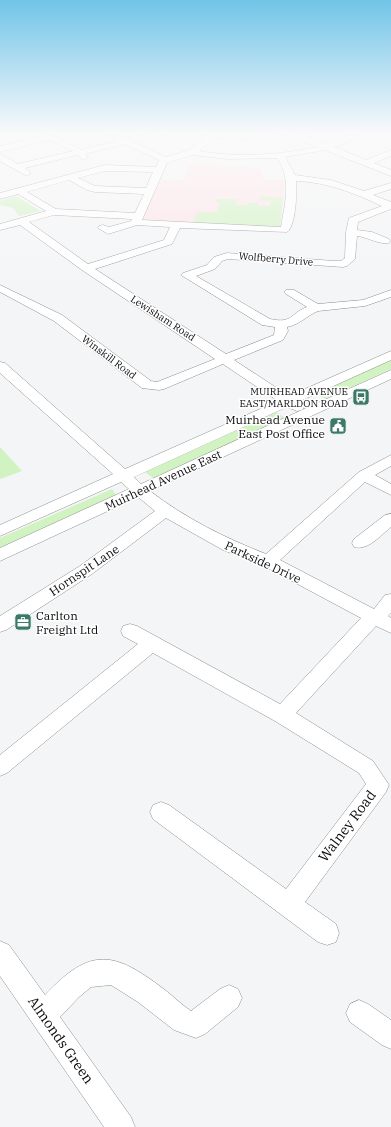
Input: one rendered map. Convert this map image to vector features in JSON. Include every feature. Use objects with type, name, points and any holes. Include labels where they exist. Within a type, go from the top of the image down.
[{"type":"street","points":[[0,196],[44,185]]},
{"type":"street","points":[[84,185],[95,189],[149,192]]},
{"type":"street","points":[[139,220],[152,185]]},
{"type":"street","points":[[0,227],[54,212],[176,225],[283,230],[286,228],[293,185]]},
{"type":"street","points":[[339,185],[365,194],[391,206]]},
{"type":"street","points":[[365,194],[391,186]]},
{"type":"street","points":[[20,191],[54,212]]},
{"type":"street","name":"Wolfberry Drive","points":[[281,324],[266,322],[187,275],[211,267],[218,259],[227,256],[279,261],[343,264],[350,259],[353,220],[391,206]]},
{"type":"street","points":[[103,228],[108,231],[139,220]]},
{"type":"street","name":"Lewisham Road","points":[[21,221],[86,268],[307,414]]},
{"type":"street","points":[[86,268],[168,242],[176,225]]},
{"type":"street","points":[[352,232],[368,234],[384,241]]},
{"type":"street","name":"Winskill Road","points":[[0,288],[58,318],[147,385],[159,386],[279,337],[282,331],[281,324]]},
{"type":"street","points":[[281,324],[292,322],[308,311],[316,308],[365,303],[391,293]]},
{"type":"street","points":[[300,294],[316,308]]},
{"type":"street","name":"Muirhead Avenue East","points":[[0,531],[391,355]]},
{"type":"street","name":"Parkside Drive","points":[[0,366],[43,402],[122,476],[165,511],[230,546],[268,561],[380,621]]},
{"type":"street","name":"Muirhead Avenue East","points":[[0,555],[307,414],[387,381]]},
{"type":"street","points":[[268,561],[364,475],[391,460]]},
{"type":"street","points":[[364,475],[391,490]]},
{"type":"street","name":"Hornspit Lane","points":[[0,625],[86,570],[165,511]]},
{"type":"street","points":[[360,543],[391,519]]},
{"type":"street","points":[[130,630],[151,644],[282,715],[380,621],[391,600]]},
{"type":"street","points":[[0,767],[151,644]]},
{"type":"street","name":"Walney Road","points":[[282,715],[366,767],[378,786],[288,905]]},
{"type":"street","points":[[161,812],[327,933]]},
{"type":"street","name":"Almonds Green","points":[[0,954],[121,1127]]},
{"type":"street","points":[[44,1015],[78,980],[100,972],[112,972],[125,979],[161,1004],[187,1025],[196,1025],[229,998]]},
{"type":"street","points":[[359,1013],[391,1036]]},
{"type":"shaded area","points":[[158,185],[285,185],[280,226],[274,228],[148,221],[143,218]]},
{"type":"green space","points":[[16,196],[40,211],[19,216],[13,208],[0,205],[0,201]]},
{"type":"green space","points":[[260,196],[283,198],[280,226],[274,228],[183,223],[194,222],[196,213],[199,212],[217,212],[220,204],[215,201],[215,199],[237,199],[236,205],[258,203],[258,206],[270,206],[271,201],[259,200]]},
{"type":"green space","points":[[391,360],[391,369],[325,399],[316,394]]},
{"type":"green space","points":[[276,412],[285,418],[153,478],[145,472]]},
{"type":"green space","points":[[0,447],[22,471],[0,479]]},
{"type":"green space","points":[[112,489],[116,495],[0,548],[0,538]]},
{"type":"place","name":"MUIRHEAD AVENUE EAST/MARLDON ROAD","points":[[361,397]]},
{"type":"place","name":"Muirhead Avenue East Post Office","points":[[338,426]]},
{"type":"place","name":"Carlton Freight Ltd","points":[[23,622]]}]
